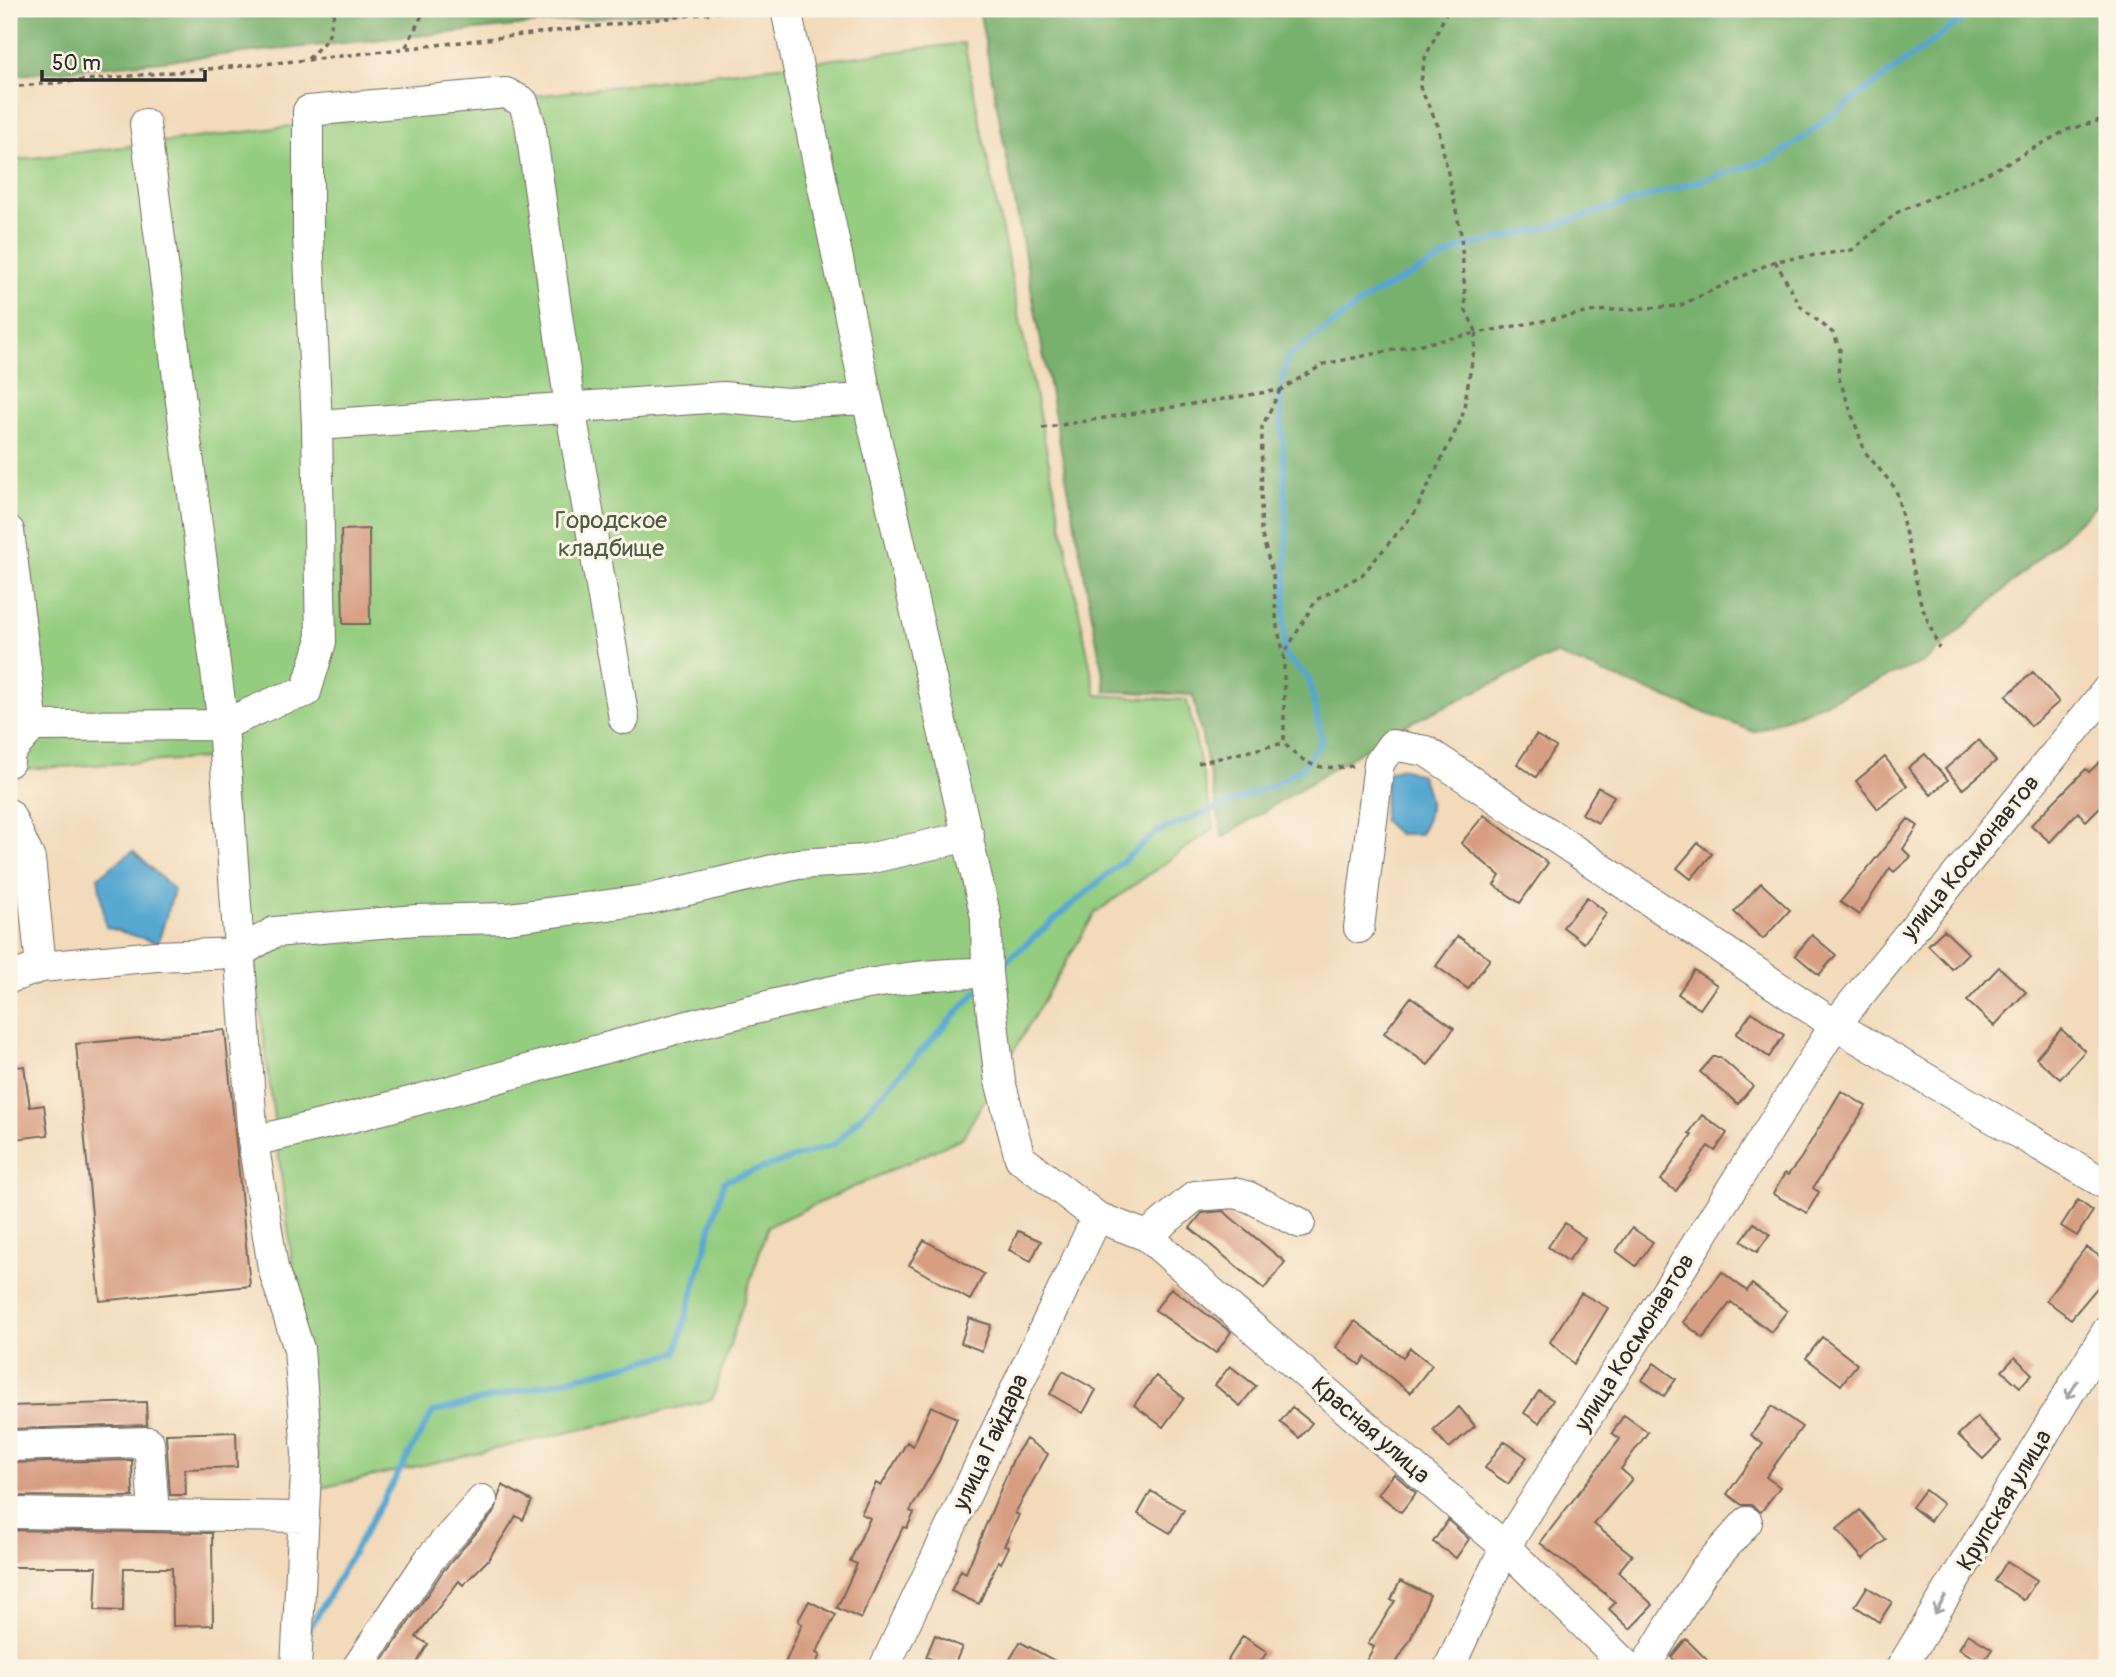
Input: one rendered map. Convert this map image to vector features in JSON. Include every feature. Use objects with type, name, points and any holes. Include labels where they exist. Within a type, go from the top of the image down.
[{"type":"street","name":"Красная улица","points":[[786,9],[867,399],[986,918],[986,973],[1000,1081],[1020,1158],[1097,1217],[1147,1236],[1505,1547],[1629,1668]]},
{"type":"street","points":[[9,762],[10,751],[33,726],[223,725],[279,700],[306,692],[321,642],[317,425],[308,236],[308,111],[506,93],[523,102],[530,123],[570,407],[624,719]]},
{"type":"street","points":[[145,124],[223,725],[253,1142],[273,1268],[299,1349],[307,1454],[296,1668]]},
{"type":"street","points":[[317,425],[723,397],[787,403],[867,399]]},
{"type":"street","points":[[9,531],[19,690],[33,726]]},
{"type":"street","name":"улица Космонавтов","points":[[1449,1668],[1505,1547],[1835,1025],[2107,690]]},
{"type":"street","points":[[1359,928],[1379,763],[1392,745],[1426,751],[1835,1025],[2107,1185]]},
{"type":"street","points":[[9,814],[30,859],[41,967]]},
{"type":"street","points":[[9,978],[41,967],[156,956],[239,953],[274,932],[416,919],[508,918],[632,902],[798,864],[863,860],[969,836]]},
{"type":"street","points":[[253,1142],[351,1119],[594,1050],[773,1004],[938,972],[986,973]]},
{"type":"street","points":[[1147,1236],[1195,1196],[1234,1193],[1249,1197],[1300,1223]]},
{"type":"street","name":"улица Гайдара","points":[[884,1668],[1097,1217]]},
{"type":"street","name":"Крупская улица","points":[[1901,1668],[2107,1331]]},
{"type":"street","points":[[9,1446],[149,1442],[154,1514]]},
{"type":"street","points":[[356,1668],[429,1560],[482,1500]]},
{"type":"street","points":[[9,1513],[304,1517]]},
{"type":"street","points":[[1644,1668],[1704,1570],[1747,1522]]},
{"type":"path","points":[[307,60],[328,38],[335,9]]},
{"type":"path","points":[[406,47],[425,9]]},
{"type":"path","points":[[9,87],[307,60],[745,9]]},
{"type":"path","points":[[1284,654],[1316,600],[1362,576],[1415,512],[1462,418],[1477,333],[1466,311],[1461,234],[1437,126],[1420,87],[1425,58],[1448,9]]},
{"type":"path","points":[[1042,428],[1280,390],[1324,364],[1477,333],[1596,311],[1679,306],[1775,261],[1852,250],[1898,212],[1990,172],[2067,130],[2107,118]]},
{"type":"path","points":[[1775,261],[1801,307],[1833,332],[1840,349],[1838,375],[1865,452],[1896,489],[1921,604],[1940,648]]},
{"type":"path","points":[[1280,390],[1262,427],[1261,532],[1273,575],[1277,627],[1284,654],[1284,743],[1306,764],[1335,768],[1379,763]]},
{"type":"path","points":[[1198,763],[1284,743]]},
{"type":"green space","points":[[9,9],[688,9],[9,76]]},
{"type":"green space","points":[[979,9],[2107,9],[2107,496],[1926,661],[1754,732],[1555,654],[1397,729],[1223,837],[1193,695],[1106,691]]},
{"type":"green space","name":"Городское кладбище","points":[[964,43],[1096,695],[1187,700],[1214,828],[1095,913],[962,1138],[768,1226],[712,1400],[321,1488],[228,757],[9,770],[9,161]]},
{"type":"water","points":[[1402,768],[1421,775],[1427,791],[1429,811],[1420,834],[1398,834],[1383,820],[1387,772]]},
{"type":"water","points":[[133,851],[174,890],[158,943],[106,927],[98,877]]},
{"type":"building","points":[[369,529],[370,624],[343,624],[341,530]]},
{"type":"building","points":[[2033,672],[2059,702],[2031,726],[2006,696]]},
{"type":"building","points":[[1536,735],[1556,747],[1536,777],[1517,764]]},
{"type":"building","points":[[1979,740],[1996,761],[1963,789],[1945,769]]},
{"type":"building","points":[[1925,754],[1948,780],[1931,795],[1908,768]]},
{"type":"building","points":[[2107,755],[2107,800],[2086,821],[2078,812],[2050,842],[2031,825],[2086,769],[2089,772]]},
{"type":"building","points":[[1885,757],[1907,786],[1878,809],[1856,781]]},
{"type":"building","points":[[1598,787],[1614,796],[1598,823],[1582,814]]},
{"type":"building","points":[[1484,815],[1548,863],[1520,903],[1494,885],[1500,876],[1461,843]]},
{"type":"building","points":[[1908,819],[1918,826],[1903,849],[1911,857],[1894,872],[1890,868],[1859,915],[1840,902]]},
{"type":"building","points":[[1698,843],[1712,854],[1691,879],[1677,868]]},
{"type":"building","points":[[1761,883],[1790,910],[1763,939],[1734,912]]},
{"type":"building","points":[[1587,897],[1607,913],[1584,943],[1563,927]]},
{"type":"building","points":[[1944,930],[1968,953],[1952,969],[1928,945]]},
{"type":"building","points":[[1812,935],[1836,955],[1819,975],[1795,955]]},
{"type":"building","points":[[1458,936],[1490,959],[1468,989],[1436,966]]},
{"type":"building","points":[[1999,967],[2026,992],[1994,1026],[1967,1001]]},
{"type":"building","points":[[1694,970],[1717,985],[1700,1009],[1678,994]]},
{"type":"building","points":[[1411,997],[1454,1028],[1428,1065],[1384,1033]]},
{"type":"building","points":[[1752,1012],[1784,1035],[1769,1057],[1736,1034]]},
{"type":"building","points":[[2061,1029],[2085,1051],[2060,1079],[2036,1058]]},
{"type":"building","points":[[225,1030],[250,1286],[100,1301],[76,1044]]},
{"type":"building","points":[[1713,1057],[1720,1057],[1753,1086],[1738,1104],[1700,1072]]},
{"type":"building","points":[[24,1066],[30,1107],[44,1105],[48,1135],[15,1139],[9,1068]]},
{"type":"building","points":[[1841,1091],[1866,1106],[1813,1188],[1819,1192],[1807,1213],[1773,1194],[1785,1173],[1788,1175],[1801,1158]]},
{"type":"building","points":[[1702,1115],[1727,1133],[1715,1151],[1708,1146],[1676,1191],[1661,1180],[1692,1135],[1689,1133]]},
{"type":"building","points":[[2078,1200],[2093,1211],[2077,1236],[2061,1226]]},
{"type":"building","points":[[1223,1211],[1285,1262],[1264,1289],[1190,1228],[1202,1213]]},
{"type":"building","points":[[1565,1223],[1585,1238],[1568,1261],[1548,1247]]},
{"type":"building","points":[[1754,1223],[1770,1234],[1757,1252],[1741,1241]]},
{"type":"building","points":[[1632,1228],[1653,1242],[1636,1266],[1616,1251]]},
{"type":"building","points":[[1018,1231],[1041,1241],[1031,1261],[1009,1250]]},
{"type":"building","points":[[924,1240],[984,1274],[970,1300],[909,1265]]},
{"type":"building","points":[[2086,1247],[2107,1261],[2107,1276],[2071,1319],[2046,1300]]},
{"type":"building","points":[[1722,1272],[1747,1291],[1752,1284],[1787,1311],[1771,1332],[1731,1302],[1703,1338],[1683,1322]]},
{"type":"building","points":[[1171,1288],[1231,1332],[1216,1353],[1155,1310]]},
{"type":"building","points":[[1581,1293],[1608,1308],[1574,1364],[1550,1342]]},
{"type":"building","points":[[969,1318],[991,1325],[982,1351],[961,1343]]},
{"type":"building","points":[[1355,1321],[1403,1357],[1410,1348],[1432,1365],[1410,1393],[1365,1357],[1360,1365],[1336,1347]]},
{"type":"building","points":[[1822,1337],[1857,1364],[1841,1385],[1806,1358]]},
{"type":"building","points":[[2015,1357],[2032,1374],[2020,1387],[2002,1371]]},
{"type":"building","points":[[1654,1363],[1676,1379],[1664,1396],[1642,1380]]},
{"type":"building","points":[[1230,1366],[1256,1386],[1240,1406],[1215,1385]]},
{"type":"building","points":[[1063,1371],[1096,1390],[1083,1413],[1050,1394]]},
{"type":"building","points":[[1156,1376],[1184,1398],[1163,1427],[1134,1405]]},
{"type":"building","points":[[1539,1391],[1553,1400],[1539,1423],[1524,1413]]},
{"type":"building","points":[[146,1402],[147,1425],[9,1429],[9,1406]]},
{"type":"building","points":[[931,1406],[957,1418],[939,1461],[910,1511],[914,1513],[907,1528],[903,1527],[861,1619],[837,1608],[857,1564],[850,1561],[870,1518],[861,1514],[876,1483],[881,1486],[907,1442],[913,1446]]},
{"type":"building","points":[[1772,1406],[1802,1427],[1766,1477],[1780,1487],[1761,1512],[1751,1505],[1742,1505],[1727,1494],[1763,1444],[1751,1435]]},
{"type":"building","points":[[1292,1407],[1312,1423],[1299,1438],[1280,1422]]},
{"type":"building","points":[[1459,1407],[1475,1426],[1449,1448],[1433,1430]]},
{"type":"building","points":[[1624,1415],[1648,1432],[1621,1469],[1632,1479],[1594,1524],[1632,1555],[1618,1572],[1653,1605],[1630,1629],[1609,1609],[1616,1602],[1540,1543],[1620,1439],[1612,1433]]},
{"type":"building","points":[[1977,1417],[2001,1441],[1983,1459],[1958,1435]]},
{"type":"building","points":[[236,1432],[237,1467],[185,1469],[186,1495],[170,1495],[166,1434]]},
{"type":"building","points":[[1026,1439],[1048,1454],[1015,1513],[1019,1515],[1004,1546],[1009,1547],[1001,1563],[998,1561],[979,1604],[951,1591],[961,1570],[966,1573],[1014,1457]]},
{"type":"building","points":[[1504,1441],[1527,1457],[1508,1484],[1485,1468]]},
{"type":"building","points":[[132,1460],[133,1497],[9,1496],[9,1463]]},
{"type":"building","points":[[1394,1474],[1416,1493],[1401,1512],[1378,1494]]},
{"type":"building","points":[[502,1485],[532,1501],[523,1520],[516,1516],[488,1560],[463,1585],[459,1581],[416,1637],[428,1644],[414,1668],[378,1668],[443,1571],[495,1511]]},
{"type":"building","points":[[1925,1490],[1943,1504],[1930,1521],[1912,1507]]},
{"type":"building","points":[[1151,1491],[1184,1510],[1170,1533],[1138,1514]]},
{"type":"building","points":[[1860,1510],[1886,1540],[1863,1559],[1837,1529]]},
{"type":"building","points":[[1448,1520],[1469,1539],[1456,1558],[1433,1542]]},
{"type":"building","points":[[9,1530],[212,1533],[213,1625],[173,1626],[172,1568],[124,1568],[123,1611],[95,1610],[97,1567],[9,1567]]},
{"type":"building","points":[[2007,1561],[2037,1580],[2024,1600],[1995,1581]]},
{"type":"building","points":[[1400,1581],[1430,1595],[1410,1640],[1393,1668],[1362,1668],[1374,1647],[1368,1644],[1395,1601],[1391,1600]]},
{"type":"building","points":[[1867,1587],[1892,1602],[1879,1622],[1855,1606]]},
{"type":"building","points":[[809,1601],[836,1615],[816,1653],[820,1655],[814,1668],[783,1668],[802,1624],[798,1621]]},
{"type":"building","points":[[1968,1634],[1992,1649],[1983,1663],[1959,1649]]},
{"type":"building","points":[[935,1635],[962,1647],[953,1668],[926,1657]]},
{"type":"building","points":[[1243,1636],[1267,1652],[1256,1668],[1242,1668],[1228,1660]]},
{"type":"building","points":[[1686,1639],[1715,1668],[1682,1668],[1671,1657]]},
{"type":"building","points":[[1020,1642],[1068,1668],[1005,1668]]},
{"type":"waterway","points":[[998,968],[1157,832],[1274,785],[1302,768],[1322,740],[1309,679],[1284,654],[1287,531],[1280,390],[1289,356],[1369,297],[1462,248],[1542,229],[1775,158],[1976,9]]},
{"type":"waterway","points":[[309,1630],[433,1412],[676,1353],[724,1181],[835,1144],[979,989]]}]
